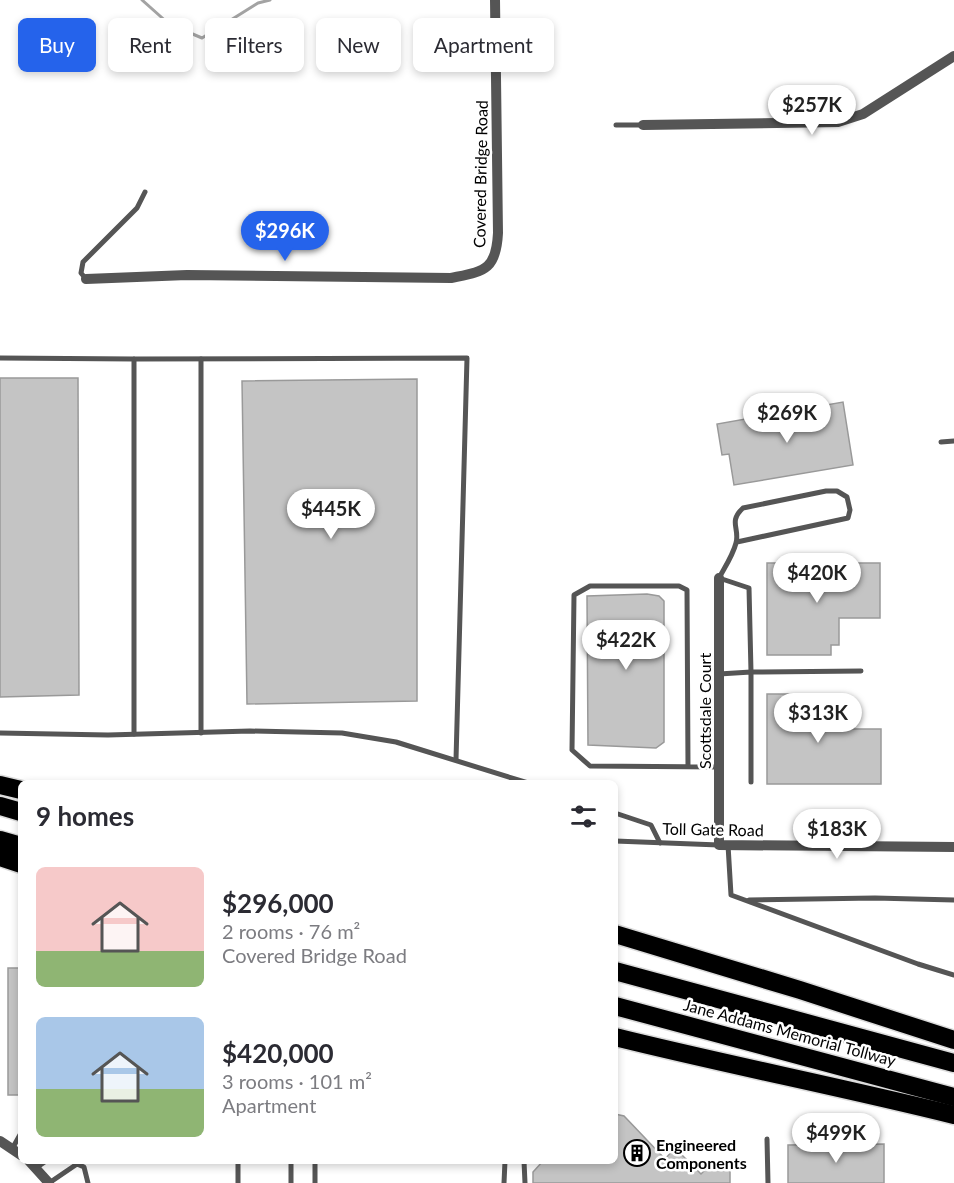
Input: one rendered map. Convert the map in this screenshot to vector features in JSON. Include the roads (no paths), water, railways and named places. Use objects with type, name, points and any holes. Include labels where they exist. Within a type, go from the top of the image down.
[{"type":"highway","points":[[0,785],[18,789]]},
{"type":"highway","points":[[0,806],[18,811]]},
{"type":"highway","points":[[0,840],[18,845]]},
{"type":"highway","points":[[0,857],[18,863]]},
{"type":"highway","points":[[618,935],[954,1040]]},
{"type":"highway","name":"Jane Addams Memorial Tollway","points":[[618,972],[954,1062]]},
{"type":"highway","name":"Jane Addams Memorial Tollway","points":[[618,1006],[954,1097]]},
{"type":"highway","points":[[618,1038],[688,1056],[954,1115]]},
{"type":"street","name":"Covered Bridge Road","points":[[86,279],[187,275],[451,278],[483,271],[492,261],[497,248],[495,0]]},
{"type":"street","points":[[643,125],[851,120],[954,56]]},
{"type":"street","name":"Scottsdale Court","points":[[720,578],[720,767],[724,845]]},
{"type":"street","name":"Toll Gate Road","points":[[724,845],[954,847]]},
{"type":"street","points":[[0,1142],[16,1152]]},
{"type":"street","points":[[33,1165],[49,1183]]},
{"type":"lane","points":[[616,124],[643,125]]},
{"type":"lane","points":[[86,279],[81,273],[83,262],[137,208],[145,192]]},
{"type":"lane","points":[[0,358],[467,358],[456,760]]},
{"type":"lane","points":[[134,359],[134,734]]},
{"type":"lane","points":[[201,359],[201,733]]},
{"type":"lane","points":[[941,442],[954,441]]},
{"type":"lane","points":[[736,542],[848,518],[850,510],[847,496],[837,491],[826,491],[744,508],[734,521],[736,542],[720,578],[749,588],[751,782]]},
{"type":"lane","points":[[688,766],[687,590],[679,586],[590,586],[574,595],[572,750],[590,766],[720,767]]},
{"type":"lane","points":[[720,674],[861,671]]},
{"type":"lane","points":[[0,733],[342,733],[396,742],[519,780]]},
{"type":"lane","points":[[618,814],[651,825],[660,843]]},
{"type":"lane","name":"Toll Gate Road","points":[[618,841],[724,845]]},
{"type":"lane","points":[[724,845],[731,895],[918,964],[954,975]]},
{"type":"lane","points":[[744,900],[874,898],[954,900]]},
{"type":"lane","points":[[768,1139],[768,1183]]},
{"type":"lane","points":[[49,1183],[77,1164],[86,1164],[88,1183]]},
{"type":"lane","points":[[238,1164],[238,1183]]},
{"type":"lane","points":[[291,1164],[291,1183]]},
{"type":"lane","points":[[315,1164],[315,1183]]},
{"type":"lane","points":[[504,1183],[505,1164]]},
{"type":"lane","points":[[524,1164],[525,1183]]},
{"type":"waterway","points":[[142,0],[169,24],[202,38],[258,3],[270,0]]},
{"type":"place","name":"Engineered Components","points":[[637,1153]]}]
